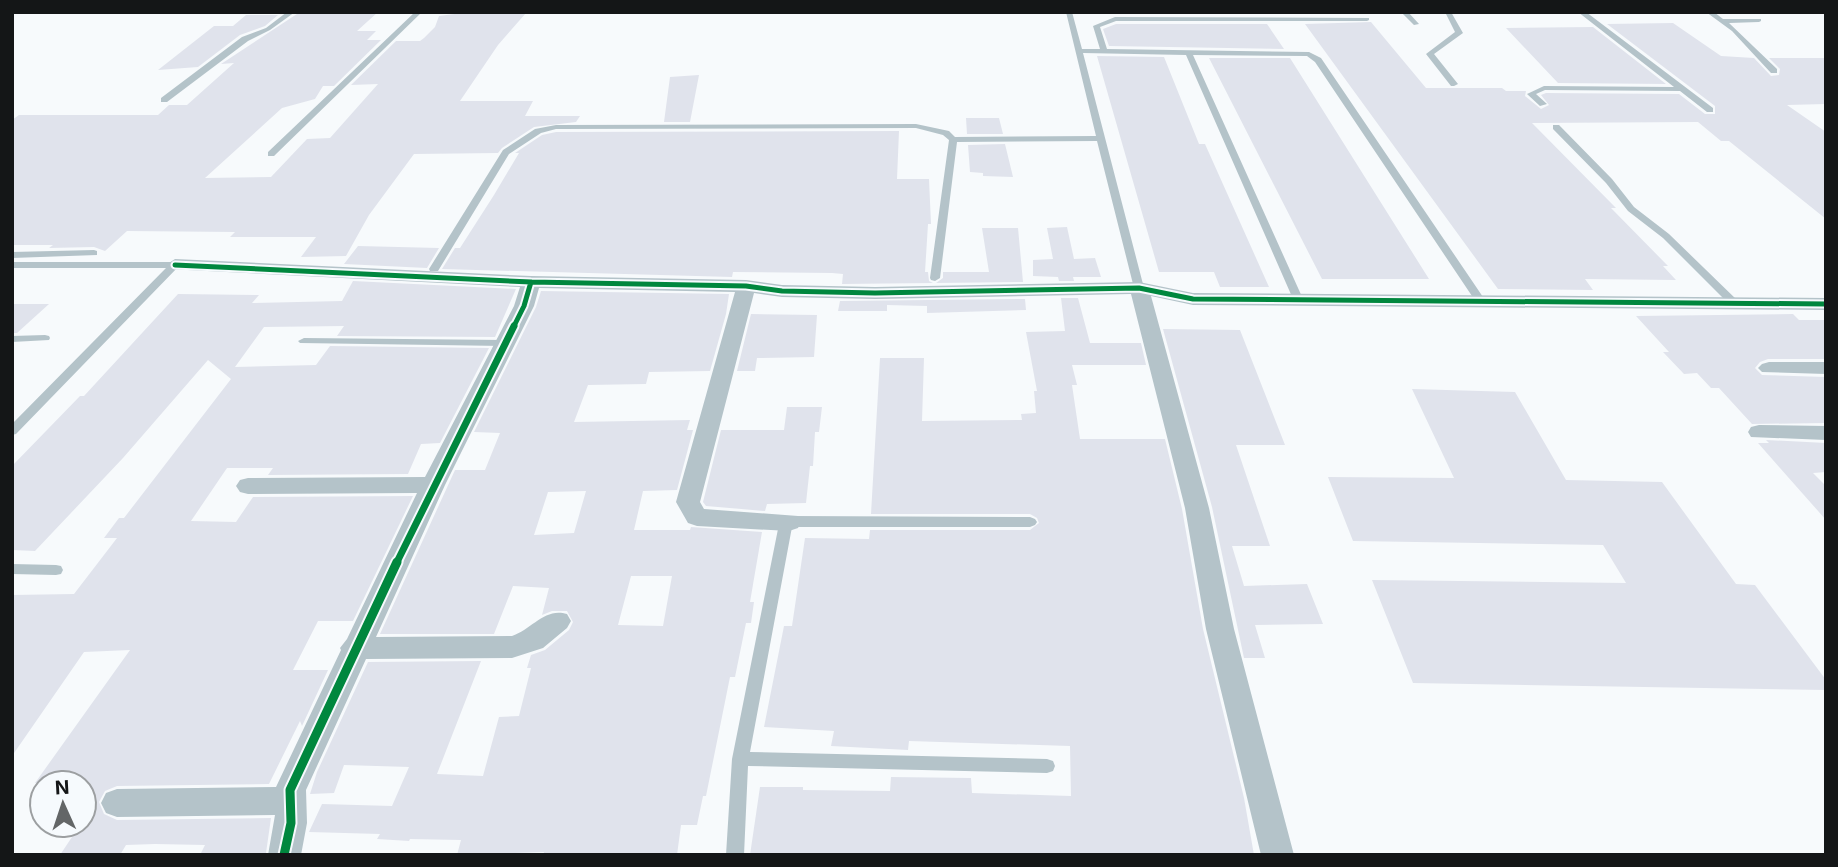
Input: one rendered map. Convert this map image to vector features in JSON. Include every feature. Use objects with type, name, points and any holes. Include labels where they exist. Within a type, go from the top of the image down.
[{"type":"street","points":[[175,265],[531,282],[746,286],[782,291],[875,293],[1139,288],[1193,299],[1826,304]]},
{"type":"street","points":[[284,855],[289,844],[292,801],[290,790],[354,648],[524,306],[531,282]]},
{"type":"street","points":[[746,286],[688,502],[697,517],[789,522]]},
{"type":"street","points":[[1139,288],[1197,508],[1220,629],[1278,855]]},
{"type":"street","points":[[1769,368],[1826,369]]},
{"type":"street","points":[[1759,432],[1826,433]]},
{"type":"street","points":[[247,486],[433,485]]},
{"type":"street","points":[[354,648],[512,647],[533,640],[557,621]]},
{"type":"street","points":[[117,803],[292,801]]},
{"type":"lane","points":[[164,100],[245,39],[275,25],[292,12]]},
{"type":"lane","points":[[271,154],[419,12]]},
{"type":"lane","points":[[1069,12],[1139,288]]},
{"type":"lane","points":[[1404,12],[1416,24]]},
{"type":"lane","points":[[1448,12],[1459,33],[1430,54],[1454,85]]},
{"type":"lane","points":[[1581,12],[1710,110]]},
{"type":"lane","points":[[1709,12],[1734,30],[1774,71]]},
{"type":"lane","points":[[1104,51],[1096,26],[1115,19],[1158,15],[1318,15],[1367,19]]},
{"type":"lane","points":[[1720,20],[1759,20]]},
{"type":"lane","points":[[1078,51],[1301,52],[1318,60],[1480,300]]},
{"type":"lane","points":[[1188,51],[1298,299]]},
{"type":"lane","points":[[1543,104],[1531,94],[1544,88],[1682,89]]},
{"type":"lane","points":[[434,269],[506,152],[538,131],[556,127],[916,126],[946,133],[953,140],[1100,138]]},
{"type":"lane","points":[[1556,127],[1609,181],[1631,209],[1666,236],[1734,303]]},
{"type":"lane","points":[[935,278],[953,140]]},
{"type":"lane","points":[[12,255],[94,253]]},
{"type":"lane","points":[[12,265],[175,265]]},
{"type":"lane","points":[[12,432],[175,265]]},
{"type":"lane","points":[[12,338],[45,338]]},
{"type":"lane","points":[[304,341],[504,343]]},
{"type":"lane","points":[[735,855],[740,760],[789,522],[1030,522]]},
{"type":"lane","points":[[12,569],[56,569]]},
{"type":"lane","points":[[740,760],[1047,766]]},
{"type":"building","points":[[300,12],[378,12],[357,31],[376,31],[367,40],[381,40],[334,86],[323,86],[315,99],[282,108],[205,178],[271,177],[307,139],[330,138],[378,84],[351,85],[396,41],[420,41],[424,38],[435,27],[439,16],[462,13],[526,13],[498,45],[460,101],[533,101],[525,116],[580,116],[576,122],[534,127],[498,153],[414,154],[369,215],[346,256],[301,257],[316,237],[230,237],[235,232],[127,231],[105,251],[94,247],[12,245],[12,120],[19,115],[158,115],[169,105],[187,105],[234,63],[221,64]]},
{"type":"building","points":[[246,15],[278,15],[265,26],[240,35],[198,67],[158,70],[214,26],[233,26]]},
{"type":"building","points":[[1371,22],[1426,88],[1502,88],[1506,91],[1526,91],[1525,96],[1541,109],[1549,105],[1541,95],[1546,93],[1679,94],[1705,114],[1715,114],[1715,106],[1607,24],[1673,23],[1721,56],[1754,58],[1771,76],[1779,75],[1780,69],[1769,58],[1826,58],[1826,104],[1787,105],[1826,132],[1826,219],[1729,141],[1721,141],[1698,122],[1532,123],[1616,208],[1611,208],[1668,266],[1663,266],[1676,280],[1585,279],[1593,290],[1498,289],[1305,24]]},
{"type":"building","points":[[1116,24],[1267,24],[1284,49],[1109,46],[1103,29]]},
{"type":"building","points":[[1593,27],[1666,84],[1558,83],[1506,28]]},
{"type":"building","points":[[1097,56],[1164,57],[1199,144],[1205,144],[1269,287],[1220,287],[1214,272],[1159,272]]},
{"type":"building","points":[[1209,58],[1290,58],[1429,279],[1322,279]]},
{"type":"building","points":[[699,75],[690,122],[664,122],[670,77]]},
{"type":"building","points":[[966,118],[999,118],[1003,134],[967,134]]},
{"type":"building","points":[[899,131],[897,179],[929,179],[931,224],[928,224],[925,272],[928,272],[929,281],[933,283],[842,284],[843,274],[832,273],[733,272],[732,277],[442,269],[455,248],[460,248],[494,195],[519,153],[515,153],[542,135],[556,132]]},
{"type":"building","points":[[1005,144],[1013,177],[983,176],[983,173],[970,172],[968,145]]},
{"type":"building","points":[[1067,227],[1074,259],[1095,258],[1101,277],[1073,277],[1074,281],[1059,281],[1058,277],[1033,276],[1033,260],[1053,259],[1047,228]]},
{"type":"building","points":[[982,228],[1018,228],[1023,282],[936,283],[943,278],[943,272],[989,272]]},
{"type":"building","points":[[358,246],[439,248],[427,268],[344,264]]},
{"type":"building","points":[[353,281],[516,289],[495,337],[337,336],[344,326],[264,327],[235,367],[316,365],[330,346],[489,348],[440,443],[421,444],[408,474],[268,475],[273,468],[227,468],[191,521],[236,522],[253,497],[413,496],[353,621],[318,621],[293,670],[328,670],[302,726],[300,721],[269,784],[117,786],[105,791],[99,802],[104,814],[117,820],[271,818],[266,853],[201,853],[205,845],[155,844],[126,845],[120,855],[60,855],[71,839],[98,839],[98,769],[45,769],[130,650],[84,652],[12,756],[12,595],[74,594],[117,538],[104,538],[119,518],[124,518],[231,379],[208,360],[123,458],[35,551],[12,550],[12,466],[80,396],[84,396],[178,294],[259,295],[252,303],[342,301]]},
{"type":"building","points":[[541,291],[729,294],[710,371],[649,372],[646,384],[588,385],[574,422],[690,420],[687,430],[693,430],[677,490],[643,491],[634,530],[690,530],[691,527],[762,532],[750,602],[754,602],[751,623],[746,623],[735,677],[730,677],[706,796],[703,796],[697,825],[681,825],[677,855],[543,855],[544,852],[457,855],[461,840],[409,841],[377,839],[380,834],[309,832],[322,804],[392,806],[409,767],[344,765],[334,793],[310,794],[317,772],[368,662],[481,661],[437,774],[483,776],[499,717],[519,716],[531,668],[527,668],[531,655],[545,650],[569,630],[573,622],[567,611],[552,611],[542,615],[549,588],[513,586],[494,634],[380,634],[455,470],[485,470],[500,433],[474,432],[536,307]],"holes":[[[586,491],[574,533],[534,535],[548,492]],[[631,576],[672,576],[663,626],[618,625]]]},
{"type":"building","points":[[1061,298],[1078,298],[1090,343],[1141,343],[1146,365],[1072,365],[1077,385],[1072,385],[1080,439],[1165,439],[1182,509],[1203,629],[1244,798],[1254,855],[750,855],[760,787],[890,791],[891,777],[971,778],[972,793],[1071,796],[1070,746],[909,741],[908,750],[831,746],[834,731],[764,727],[784,626],[792,626],[805,538],[869,539],[870,530],[1030,530],[1039,523],[1037,518],[1030,514],[871,514],[880,358],[924,358],[922,421],[1022,420],[1021,414],[1036,413],[1034,391],[1037,391],[1026,332],[1065,331]]},
{"type":"building","points":[[1025,299],[1026,310],[927,313],[927,306],[887,305],[887,311],[838,311],[840,301]]},
{"type":"building","points":[[12,304],[49,304],[17,333],[12,333]]},
{"type":"building","points":[[751,314],[817,315],[814,357],[757,358],[755,371],[737,371]]},
{"type":"building","points":[[1793,314],[1799,320],[1826,320],[1826,359],[1768,359],[1755,368],[1762,375],[1826,377],[1826,423],[1752,424],[1719,388],[1711,388],[1697,373],[1684,374],[1663,352],[1669,352],[1636,316]]},
{"type":"building","points":[[1163,329],[1240,330],[1285,445],[1236,445],[1270,546],[1232,546],[1244,586],[1307,584],[1323,624],[1255,625],[1265,658],[1244,658],[1212,507]]},
{"type":"building","points":[[1412,389],[1515,392],[1566,480],[1662,482],[1736,584],[1755,585],[1826,680],[1826,690],[1413,683],[1372,580],[1626,583],[1603,545],[1353,541],[1328,477],[1454,478]]},
{"type":"building","points":[[787,407],[822,407],[819,432],[815,432],[813,466],[810,466],[806,503],[767,504],[765,511],[706,506],[703,502],[721,430],[784,430]]},
{"type":"building","points":[[1766,440],[1826,443],[1826,472],[1813,473],[1826,486],[1826,520],[1758,443],[1769,443]]},
{"type":"cycle path","points":[[175,265],[531,282],[746,286],[782,291],[875,293],[1139,288],[1193,299],[1826,304]]},
{"type":"cycle path","points":[[284,855],[291,823],[290,790],[433,485],[524,306],[531,282]]}]
